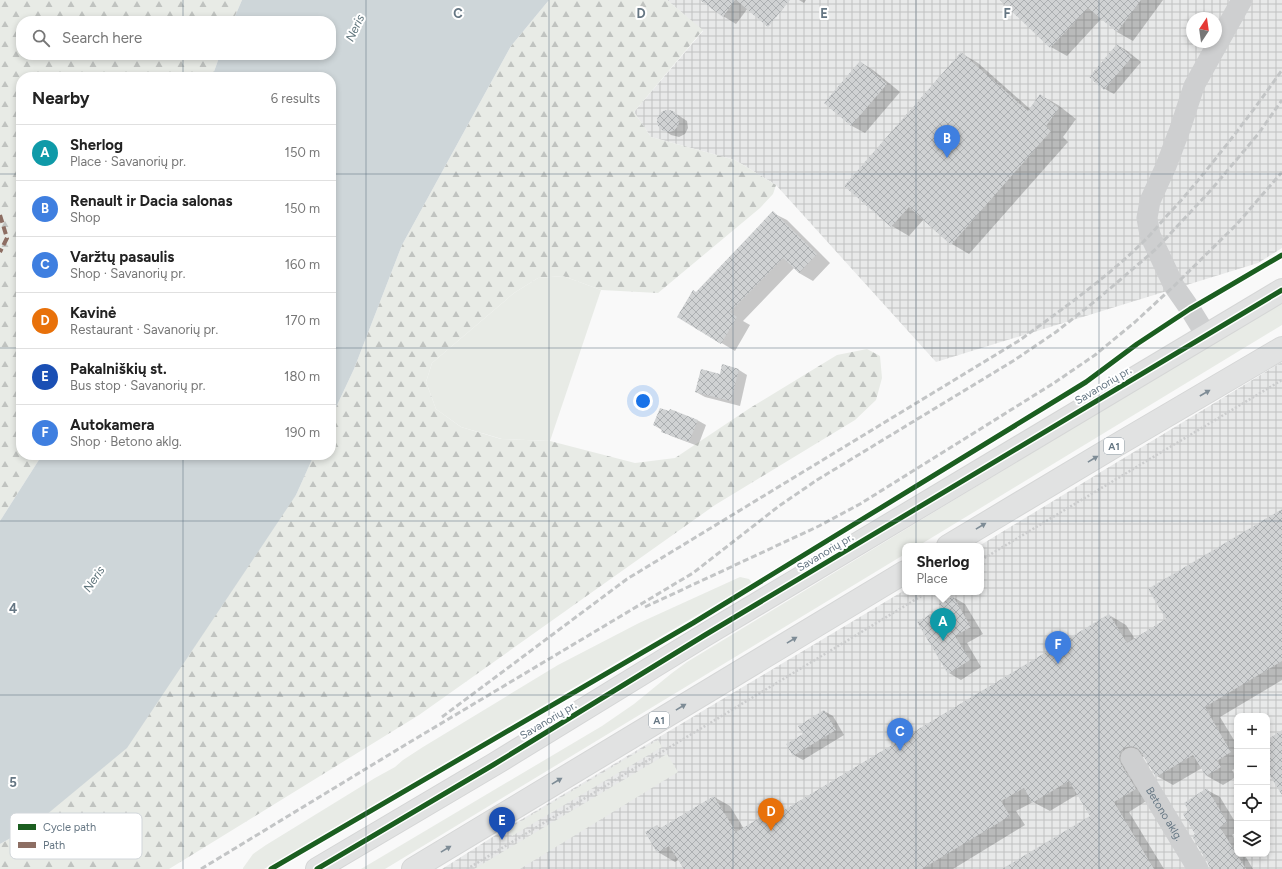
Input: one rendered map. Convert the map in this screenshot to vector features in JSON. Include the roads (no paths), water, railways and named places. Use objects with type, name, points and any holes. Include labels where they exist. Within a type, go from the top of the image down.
[{"type":"highway","name":"Savanorių pr.","points":[[326,867],[705,635],[1282,290]]},
{"type":"highway","name":"A1","points":[[953,543],[1282,348]]},
{"type":"highway","name":"A1","points":[[413,869],[902,574]]},
{"type":"street","points":[[1206,335],[1174,286],[1150,235],[1147,218],[1150,201],[1166,166],[1194,86],[1242,0]]},
{"type":"street","name":"Betono aklg.","points":[[1131,758],[1198,869]]},
{"type":"water","name":"Neris","points":[[242,0],[549,0],[511,46],[402,245],[354,369],[336,407],[336,72],[214,72],[218,60],[336,60],[336,16],[235,16]]},
{"type":"water","name":"Neris","points":[[39,460],[312,460],[296,495],[127,748],[48,813],[10,813],[10,838],[0,844],[0,521]]},
{"type":"railway","points":[[442,717],[627,579],[1020,340],[1087,290],[1135,250],[1178,204],[1232,138],[1282,70]]},
{"type":"railway","points":[[201,869],[693,573],[779,506],[817,480],[1013,361],[1056,332],[1099,298],[1156,249],[1211,190],[1259,133],[1282,100]]},
{"type":"railway","points":[[645,607],[819,526],[860,504],[1054,383],[1095,355],[1135,322],[1174,286],[1237,224],[1282,172]]},
{"type":"place","name":"Renault ir Dacia salonas","points":[[947,158]]},
{"type":"place","name":"Sherlog","points":[[943,641]]},
{"type":"place","name":"Autokamera","points":[[1058,664]]},
{"type":"place","name":"Varžtų pasaulis","points":[[900,751]]},
{"type":"place","name":"Kavinė","points":[[771,831]]},
{"type":"place","name":"Pakalniškių st.","points":[[502,840]]}]
